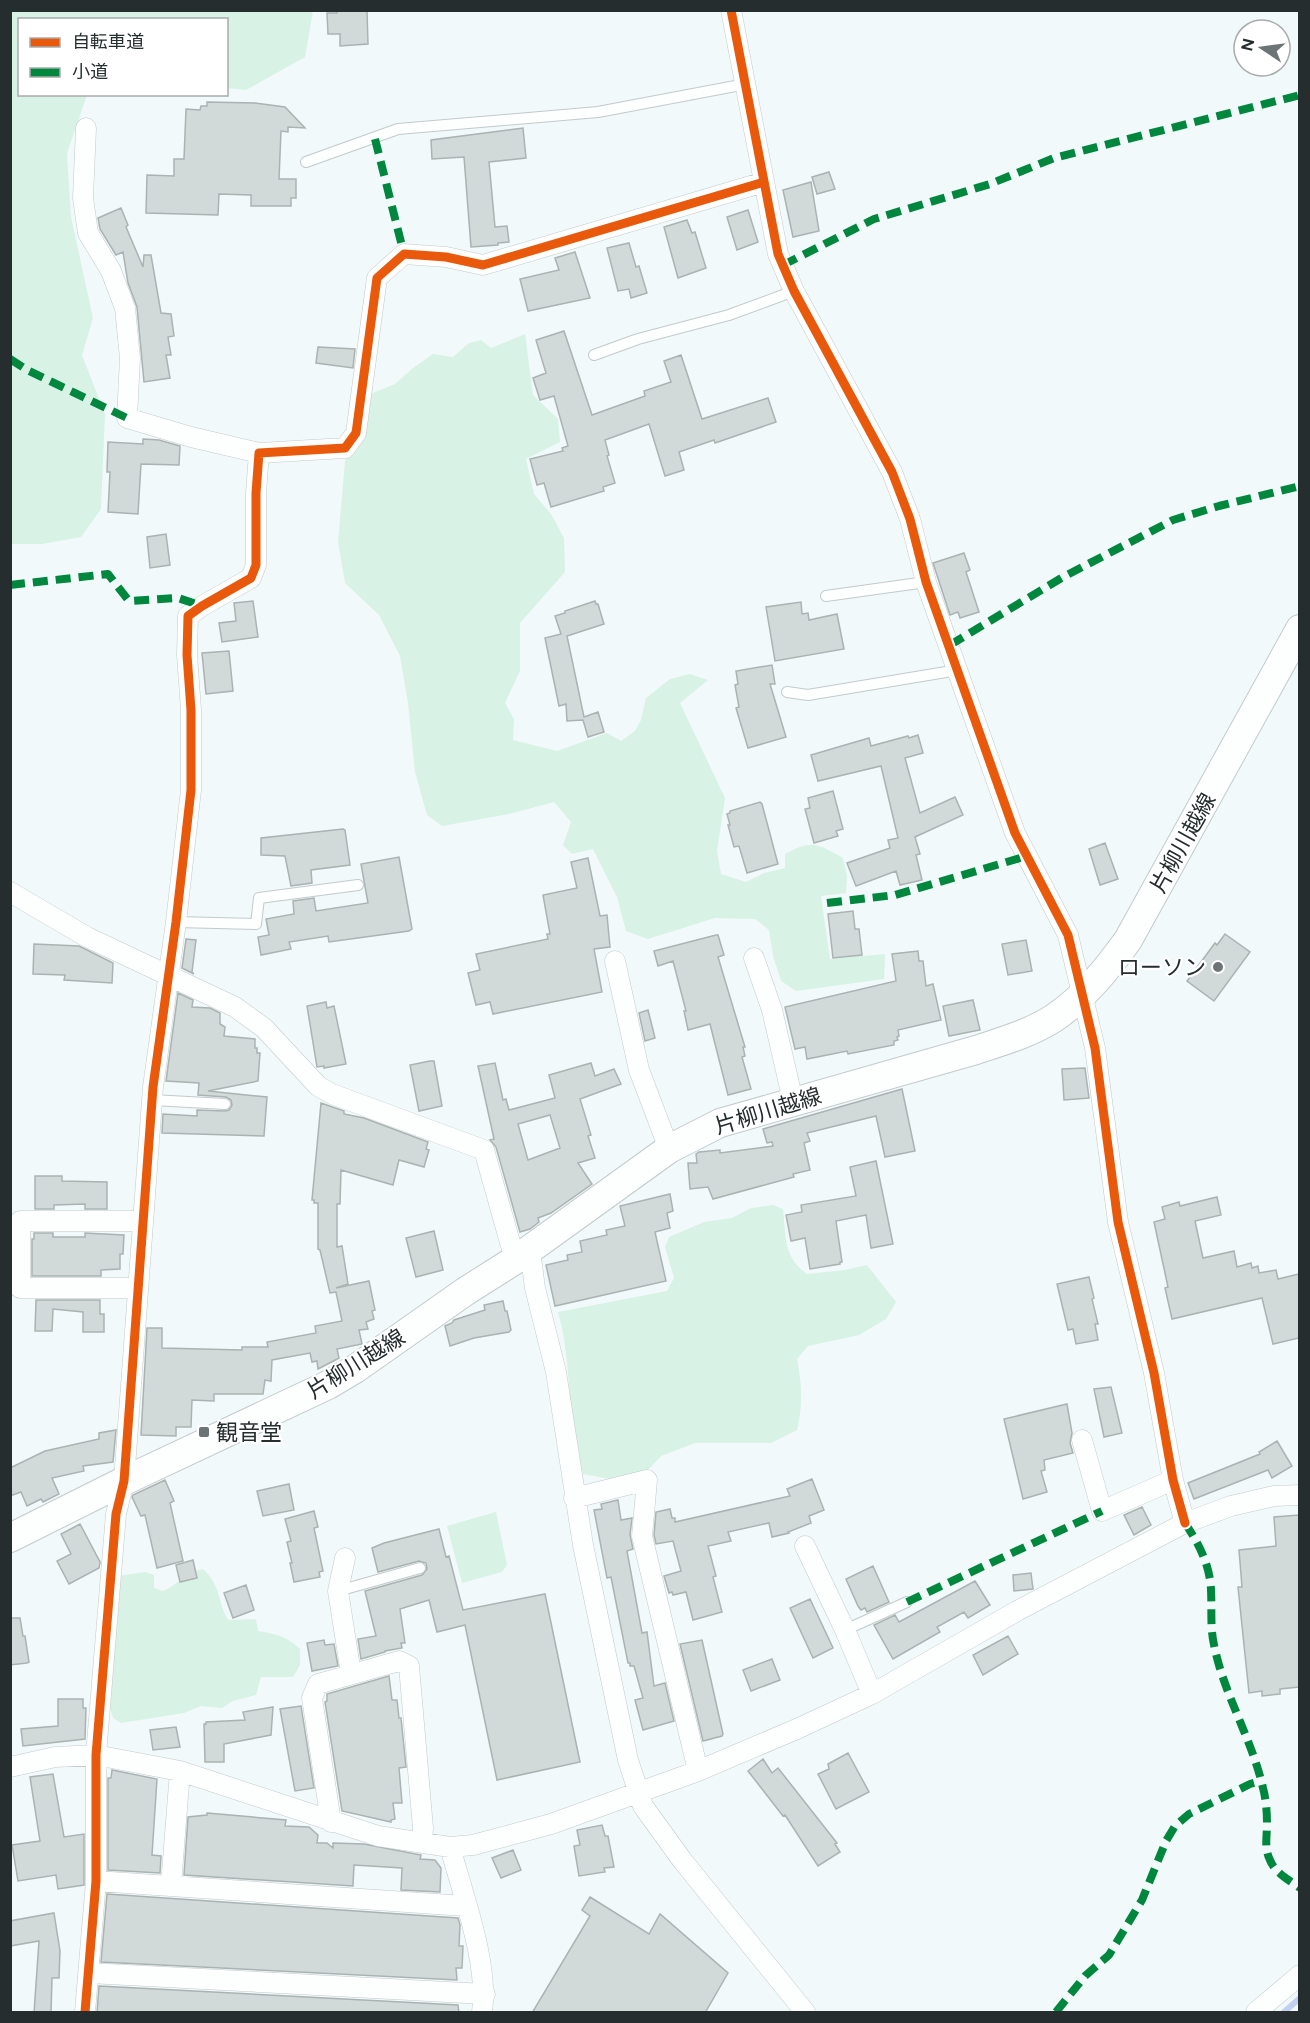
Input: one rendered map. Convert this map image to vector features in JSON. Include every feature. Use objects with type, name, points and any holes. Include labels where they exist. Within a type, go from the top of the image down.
[{"type":"main road","name":"片柳川越線","points":[[10,1538],[355,1370],[522,1255],[669,1149],[720,1123],[1016,1037],[1054,1018],[1083,995],[1105,972],[1128,940],[1299,629]]},
{"type":"street","points":[[731,10],[778,254],[794,291],[892,472],[910,519],[926,582],[1015,833],[1068,935],[1095,1048],[1118,1222],[1154,1373],[1173,1480],[1185,1523]]},
{"type":"street","points":[[86,128],[83,198],[88,233],[111,272],[125,308],[130,358],[128,418],[191,437],[259,453],[345,448],[356,432],[376,278],[404,254],[446,257],[483,265],[764,182]]},
{"type":"street","points":[[85,2013],[96,1881],[96,1755],[116,1514],[124,1481],[152,1100],[191,790],[188,616],[251,578],[256,565],[256,493],[259,453]]},
{"type":"street","points":[[10,892],[87,937],[234,1007],[264,1028],[318,1086],[332,1094],[484,1150],[535,1288],[556,1372],[574,1498],[628,1760],[637,1792],[643,1806],[682,1860],[805,2013]]},
{"type":"street","points":[[754,958],[772,1010],[793,1101]]},
{"type":"street","points":[[615,961],[639,1070],[669,1149]]},
{"type":"street","points":[[137,1288],[20,1288],[20,1221],[142,1221]]},
{"type":"street","points":[[1082,1440],[1102,1510],[1173,1480]]},
{"type":"street","points":[[574,1498],[647,1480],[642,1536],[698,1771]]},
{"type":"street","points":[[10,1767],[55,1757],[96,1755],[180,1771],[378,1836],[450,1847],[473,1845],[551,1824],[698,1771],[872,1694],[1017,1611],[1185,1523],[1231,1506],[1274,1496],[1299,1495]]},
{"type":"street","points":[[805,1546],[872,1694]]},
{"type":"street","points":[[345,1558],[338,1592],[351,1674]]},
{"type":"street","points":[[331,1822],[312,1698],[318,1684],[399,1661],[410,1666],[423,1828],[422,1843]]},
{"type":"street","points":[[171,1885],[180,1771]]},
{"type":"street","points":[[89,1973],[483,2003],[480,1960],[450,1847]]},
{"type":"street","points":[[96,1881],[466,1906]]},
{"type":"street","points":[[1256,2013],[1299,1975]]},
{"type":"lane","points":[[306,162],[398,129],[598,112],[746,84]]},
{"type":"lane","points":[[594,355],[638,339],[729,315],[794,291]]},
{"type":"lane","points":[[826,596],[926,582]]},
{"type":"lane","points":[[787,692],[808,695],[958,670]]},
{"type":"lane","points":[[176,922],[256,924],[259,898],[358,885]]},
{"type":"lane","points":[[152,1100],[225,1104]]},
{"type":"lane","points":[[338,1592],[420,1568]]},
{"type":"lane","points":[[845,1630],[907,1602]]},
{"type":"green space","points":[[10,11],[313,11],[305,57],[246,90],[228,88],[228,18],[18,18],[18,96],[87,96],[67,153],[71,217],[93,318],[82,355],[105,414],[101,509],[81,537],[42,544],[11,544]]},
{"type":"green space","points":[[525,334],[533,395],[558,419],[560,442],[526,459],[534,494],[551,514],[564,538],[565,572],[520,623],[520,671],[505,703],[514,719],[513,740],[557,751],[607,733],[621,741],[635,731],[641,720],[646,698],[670,679],[690,674],[708,680],[680,703],[725,798],[717,851],[721,874],[746,882],[764,873],[785,868],[785,854],[809,845],[821,847],[843,858],[847,877],[846,893],[821,896],[830,959],[885,954],[884,979],[796,991],[781,981],[773,956],[769,930],[755,919],[715,918],[648,939],[626,931],[617,897],[593,849],[572,854],[563,845],[571,822],[554,802],[509,814],[442,826],[427,815],[415,772],[408,703],[400,656],[379,615],[345,583],[338,542],[345,461],[364,430],[368,395],[395,384],[433,354],[453,357],[469,343],[481,340],[491,348]]},
{"type":"green space","points":[[773,1205],[783,1209],[787,1245],[799,1267],[807,1274],[867,1265],[896,1302],[886,1319],[859,1335],[808,1346],[797,1359],[801,1394],[797,1430],[771,1443],[695,1443],[661,1456],[644,1474],[610,1479],[583,1474],[573,1428],[566,1355],[558,1312],[667,1291],[674,1278],[665,1247],[669,1237],[704,1222],[732,1218],[751,1208]]},
{"type":"green space","points":[[496,1512],[507,1565],[502,1572],[462,1583],[447,1526]]},
{"type":"green space","points":[[203,1569],[216,1588],[228,1620],[256,1619],[258,1631],[285,1638],[300,1649],[300,1665],[293,1677],[261,1677],[256,1695],[233,1701],[222,1708],[201,1706],[184,1713],[121,1723],[113,1718],[107,1699],[118,1576],[145,1572],[154,1575],[154,1588],[163,1591]]},
{"type":"building","points":[[337,10],[367,10],[368,44],[340,46],[340,34],[328,34],[327,13],[337,13]]},
{"type":"building","points":[[207,102],[255,103],[285,107],[305,128],[288,127],[288,132],[281,131],[279,179],[296,179],[296,198],[291,198],[291,206],[251,206],[251,195],[219,194],[218,215],[146,213],[147,175],[174,176],[174,159],[184,159],[186,109],[200,110],[201,106],[207,106]]},
{"type":"building","points":[[523,128],[526,158],[489,162],[495,227],[507,226],[509,242],[471,247],[464,157],[432,159],[431,140]]},
{"type":"building","points":[[829,172],[835,189],[817,194],[812,177]]},
{"type":"building","points":[[811,182],[819,231],[793,237],[783,190]]},
{"type":"building","points":[[121,208],[128,225],[126,227],[143,267],[144,255],[151,255],[161,313],[171,314],[174,336],[168,337],[171,355],[166,355],[170,378],[144,382],[137,307],[128,283],[123,252],[116,255],[100,229],[98,218]]},
{"type":"building","points":[[748,210],[758,242],[737,250],[727,217]]},
{"type":"building","points":[[687,220],[692,233],[695,232],[706,268],[678,278],[664,227]]},
{"type":"building","points":[[629,243],[647,293],[631,298],[629,289],[618,291],[607,248]]},
{"type":"building","points":[[575,252],[590,298],[528,311],[520,279],[559,270],[555,258]]},
{"type":"building","points":[[564,331],[592,415],[645,396],[644,391],[671,382],[664,361],[681,355],[702,419],[768,398],[776,422],[715,443],[714,440],[679,452],[684,470],[665,476],[649,424],[605,440],[615,483],[603,487],[604,491],[551,507],[544,483],[537,485],[530,459],[563,451],[562,448],[568,446],[554,396],[540,400],[533,378],[546,373],[536,340]]},
{"type":"building","points":[[318,347],[355,349],[353,368],[316,363]]},
{"type":"building","points":[[143,439],[159,440],[180,446],[179,465],[141,464],[138,514],[108,512],[110,472],[107,472],[108,442],[143,444]]},
{"type":"building","points":[[166,534],[170,565],[150,568],[147,537]]},
{"type":"building","points":[[964,553],[970,570],[966,572],[979,612],[960,618],[958,612],[950,615],[933,563]]},
{"type":"building","points":[[253,601],[258,637],[222,642],[219,623],[236,621],[234,603]]},
{"type":"building","points":[[595,601],[604,624],[567,636],[584,717],[598,712],[604,732],[588,737],[583,720],[567,721],[566,704],[559,706],[545,638],[561,634],[555,616]]},
{"type":"building","points":[[801,602],[802,614],[808,613],[809,620],[837,614],[844,649],[775,661],[766,607]]},
{"type":"building","points":[[229,651],[233,691],[206,694],[202,653]]},
{"type":"building","points":[[772,665],[775,684],[770,684],[786,737],[748,748],[736,708],[739,707],[735,685],[738,684],[736,671]]},
{"type":"building","points":[[918,735],[923,753],[905,758],[920,813],[955,797],[963,815],[915,837],[920,854],[916,855],[922,880],[900,885],[896,871],[856,886],[847,863],[890,848],[888,840],[898,838],[881,766],[818,781],[811,755],[869,738],[871,746]]},
{"type":"building","points":[[833,791],[843,829],[836,831],[838,836],[814,843],[805,809],[810,808],[808,798]]},
{"type":"building","points":[[760,802],[778,864],[747,873],[739,846],[734,847],[727,814]]},
{"type":"building","points":[[343,829],[350,865],[311,870],[312,883],[291,886],[285,856],[261,855],[261,838]]},
{"type":"building","points":[[1105,843],[1118,879],[1100,885],[1089,849]]},
{"type":"building","points":[[399,857],[412,929],[329,942],[328,936],[289,942],[291,949],[261,955],[258,937],[269,935],[266,919],[294,914],[293,901],[314,898],[316,911],[368,903],[361,864]]},
{"type":"building","points":[[588,858],[600,916],[607,915],[610,947],[594,949],[602,992],[493,1014],[490,1002],[476,1005],[468,973],[480,970],[476,954],[548,939],[547,934],[550,934],[543,895],[577,888],[571,862]]},
{"type":"building","points":[[853,911],[855,929],[859,929],[862,955],[833,958],[828,914]]},
{"type":"building","name":"ローソン","points":[[1225,934],[1250,952],[1214,1001],[1187,981],[1215,943],[1217,945]]},
{"type":"building","points":[[718,935],[724,955],[718,957],[745,1047],[743,1047],[745,1056],[742,1057],[751,1089],[728,1095],[710,1024],[688,1030],[684,1011],[686,1011],[673,961],[658,966],[654,951]]},
{"type":"building","points":[[186,939],[196,940],[192,972],[194,974],[182,968]]},
{"type":"building","points":[[1026,940],[1032,971],[1008,975],[1002,944]]},
{"type":"building","points":[[34,944],[79,946],[113,963],[112,983],[64,980],[65,975],[33,974]]},
{"type":"building","points":[[918,951],[919,961],[923,961],[926,986],[933,984],[941,1020],[898,1030],[898,1040],[894,1041],[894,1045],[807,1059],[805,1047],[795,1049],[785,1007],[896,981],[892,954]]},
{"type":"building","points":[[178,993],[193,1000],[192,1007],[210,1008],[220,1013],[220,1024],[225,1027],[224,1036],[255,1039],[255,1048],[257,1048],[257,1053],[260,1053],[258,1081],[208,1091],[267,1097],[264,1136],[162,1133],[163,1114],[197,1116],[197,1110],[225,1111],[229,1110],[232,1105],[231,1100],[226,1097],[198,1095],[199,1083],[166,1081]]},
{"type":"building","points":[[973,1000],[980,1030],[949,1036],[943,1006]]},
{"type":"building","points":[[326,1002],[327,1008],[334,1006],[346,1064],[324,1068],[324,1066],[317,1067],[307,1006]]},
{"type":"building","points":[[648,1010],[655,1038],[645,1041],[639,1013]]},
{"type":"building","points":[[434,1061],[442,1106],[419,1111],[410,1065]]},
{"type":"building","points":[[495,1063],[503,1100],[506,1099],[509,1110],[555,1098],[549,1075],[591,1063],[595,1076],[614,1069],[621,1084],[580,1099],[595,1158],[578,1163],[592,1184],[551,1213],[538,1218],[539,1222],[530,1229],[520,1232],[496,1147],[490,1140],[494,1139],[478,1066]],"holes":[[[550,1115],[560,1148],[528,1160],[518,1124]]]},
{"type":"building","points":[[1085,1068],[1089,1098],[1064,1100],[1062,1069]]},
{"type":"building","points":[[902,1089],[915,1151],[885,1157],[876,1116],[807,1133],[810,1141],[804,1143],[810,1170],[793,1174],[794,1177],[713,1199],[708,1187],[690,1189],[688,1163],[697,1163],[696,1154],[699,1152],[720,1150],[720,1153],[773,1146],[772,1142],[767,1143],[763,1129]]},
{"type":"building","points":[[321,1103],[344,1111],[344,1114],[364,1118],[428,1142],[426,1149],[429,1150],[424,1167],[399,1160],[393,1185],[341,1170],[340,1204],[337,1204],[337,1247],[342,1246],[348,1284],[336,1288],[369,1281],[375,1310],[372,1311],[374,1319],[366,1322],[368,1329],[359,1330],[362,1344],[337,1349],[339,1358],[318,1369],[317,1361],[312,1362],[310,1353],[272,1360],[271,1381],[265,1380],[263,1394],[214,1394],[214,1401],[192,1400],[191,1427],[176,1427],[176,1436],[141,1435],[147,1328],[162,1328],[162,1348],[242,1350],[242,1347],[268,1347],[267,1342],[316,1333],[315,1326],[342,1321],[336,1292],[330,1293],[318,1249],[318,1203],[312,1200]]},
{"type":"building","points":[[876,1161],[893,1244],[871,1248],[866,1215],[836,1221],[842,1262],[810,1269],[805,1238],[791,1241],[786,1215],[802,1212],[801,1205],[856,1196],[850,1167]]},
{"type":"building","points":[[35,1176],[62,1176],[62,1181],[107,1182],[107,1209],[85,1209],[85,1204],[54,1205],[54,1209],[35,1209]]},
{"type":"building","points":[[670,1194],[673,1211],[667,1213],[670,1228],[655,1232],[666,1281],[555,1306],[546,1265],[568,1260],[567,1255],[582,1252],[580,1241],[607,1235],[606,1230],[625,1226],[620,1206]]},
{"type":"building","points":[[1217,1197],[1221,1215],[1195,1221],[1203,1258],[1234,1251],[1237,1267],[1251,1263],[1252,1268],[1258,1266],[1259,1273],[1276,1270],[1278,1279],[1299,1274],[1299,1338],[1273,1344],[1262,1298],[1172,1319],[1165,1288],[1168,1287],[1154,1222],[1165,1219],[1162,1207],[1179,1202],[1180,1206]]},
{"type":"building","points":[[434,1231],[443,1270],[416,1277],[406,1238]]},
{"type":"building","points":[[34,1233],[53,1233],[53,1237],[85,1237],[85,1233],[124,1235],[120,1269],[101,1270],[101,1276],[32,1276]]},
{"type":"building","points":[[1089,1277],[1098,1324],[1095,1324],[1098,1340],[1076,1344],[1073,1329],[1068,1330],[1057,1284]]},
{"type":"building","points":[[36,1300],[100,1300],[100,1314],[104,1314],[104,1332],[83,1332],[83,1312],[53,1309],[52,1331],[35,1331]]},
{"type":"building","points":[[503,1301],[511,1330],[509,1332],[474,1338],[450,1346],[445,1326],[454,1320],[485,1310],[484,1305]]},
{"type":"building","points":[[1111,1387],[1122,1433],[1104,1437],[1094,1389]]},
{"type":"building","points":[[1067,1404],[1073,1453],[1044,1460],[1045,1470],[1041,1471],[1047,1492],[1023,1499],[1004,1419]]},
{"type":"building","points":[[116,1430],[113,1462],[83,1466],[84,1471],[52,1478],[59,1494],[43,1502],[41,1499],[27,1506],[21,1492],[10,1496],[10,1468],[45,1451],[99,1439],[99,1433]]},
{"type":"building","points":[[1277,1441],[1292,1466],[1272,1478],[1268,1470],[1194,1499],[1188,1483],[1260,1454],[1259,1452]]},
{"type":"building","points":[[812,1479],[824,1510],[809,1516],[811,1523],[789,1533],[772,1537],[769,1523],[728,1532],[731,1541],[708,1546],[722,1612],[693,1620],[686,1592],[673,1595],[672,1592],[669,1593],[664,1576],[681,1571],[673,1541],[656,1544],[654,1535],[656,1512],[670,1509],[675,1522],[790,1496],[787,1489]]},
{"type":"building","points":[[165,1480],[174,1501],[170,1503],[183,1561],[157,1568],[145,1515],[141,1516],[132,1497]]},
{"type":"building","points":[[289,1484],[294,1510],[263,1516],[257,1491]]},
{"type":"building","points":[[618,1500],[621,1520],[632,1518],[630,1535],[633,1549],[627,1551],[642,1633],[647,1632],[654,1686],[665,1683],[674,1721],[643,1730],[635,1700],[643,1698],[634,1666],[628,1663],[611,1577],[607,1578],[594,1510],[602,1509],[601,1504]]},
{"type":"building","points":[[1142,1507],[1151,1525],[1134,1535],[1124,1515]]},
{"type":"building","points":[[314,1511],[318,1527],[314,1528],[323,1571],[319,1572],[320,1577],[294,1582],[287,1542],[291,1541],[285,1519]]},
{"type":"building","points":[[1299,1515],[1299,1687],[1280,1689],[1280,1694],[1262,1696],[1262,1691],[1249,1693],[1238,1587],[1242,1587],[1239,1550],[1276,1546],[1274,1517]]},
{"type":"building","points":[[80,1524],[100,1562],[99,1568],[69,1584],[57,1561],[71,1554],[61,1534]]},
{"type":"building","points":[[439,1529],[446,1557],[449,1556],[463,1610],[545,1594],[580,1762],[497,1780],[465,1625],[437,1632],[429,1600],[400,1609],[405,1643],[401,1643],[402,1648],[361,1659],[358,1639],[376,1636],[365,1591],[422,1575],[427,1569],[426,1563],[419,1561],[378,1572],[372,1548]]},
{"type":"building","points":[[193,1560],[197,1578],[180,1582],[176,1565]]},
{"type":"building","points":[[873,1566],[889,1602],[867,1612],[865,1608],[861,1610],[858,1606],[846,1579]]},
{"type":"building","points":[[1031,1573],[1033,1589],[1014,1591],[1013,1575]]},
{"type":"building","points":[[975,1581],[990,1605],[968,1618],[964,1612],[937,1627],[940,1632],[893,1659],[874,1625],[895,1615],[899,1622]]},
{"type":"building","points":[[246,1585],[254,1610],[233,1618],[224,1593]]},
{"type":"building","points":[[810,1599],[833,1648],[813,1658],[790,1608]]},
{"type":"building","points":[[10,1618],[20,1618],[23,1636],[25,1636],[29,1662],[27,1663],[10,1665]]},
{"type":"building","points":[[1008,1636],[1018,1654],[983,1675],[973,1655]]},
{"type":"building","points":[[324,1640],[325,1645],[334,1644],[338,1666],[312,1671],[307,1643]]},
{"type":"building","points":[[702,1640],[723,1734],[703,1741],[680,1644]]},
{"type":"building","points":[[772,1659],[780,1680],[751,1691],[743,1670]]},
{"type":"building","points":[[389,1676],[392,1700],[397,1700],[399,1718],[401,1718],[406,1767],[399,1768],[402,1803],[393,1803],[395,1819],[391,1822],[342,1811],[325,1702],[327,1694]]},
{"type":"building","points":[[58,1699],[83,1699],[83,1708],[86,1708],[85,1739],[23,1746],[21,1729],[58,1726]]},
{"type":"building","points":[[301,1706],[314,1788],[295,1791],[280,1709]]},
{"type":"building","points":[[273,1707],[271,1735],[224,1744],[224,1762],[205,1762],[204,1724],[206,1722],[245,1720],[243,1712]]},
{"type":"building","points":[[176,1727],[180,1747],[153,1750],[150,1730]]},
{"type":"building","points":[[848,1753],[869,1792],[836,1809],[818,1774],[829,1769],[828,1764]]},
{"type":"building","points":[[763,1759],[772,1773],[778,1768],[837,1843],[835,1844],[840,1852],[818,1866],[785,1815],[783,1816],[748,1771]]},
{"type":"building","points":[[112,1770],[157,1779],[152,1855],[161,1856],[160,1873],[108,1870],[108,1778],[111,1778]]},
{"type":"building","points":[[53,1774],[64,1837],[84,1834],[84,1885],[58,1889],[56,1875],[18,1881],[12,1845],[40,1841],[30,1777]]},
{"type":"building","points":[[207,1813],[286,1820],[285,1826],[309,1827],[318,1835],[317,1843],[327,1843],[333,1848],[333,1843],[364,1844],[421,1855],[420,1859],[435,1860],[441,1868],[440,1892],[401,1890],[402,1868],[354,1865],[353,1886],[184,1875],[188,1817],[207,1815]]},
{"type":"building","points":[[602,1825],[605,1836],[608,1836],[614,1867],[604,1868],[605,1872],[579,1876],[574,1846],[580,1845],[577,1830]]},
{"type":"building","points":[[513,1850],[521,1870],[501,1878],[492,1858]]},
{"type":"building","points":[[107,1894],[458,1918],[459,1946],[463,1946],[462,1968],[456,1968],[457,1980],[101,1962]]},
{"type":"building","points":[[590,1897],[649,1934],[660,1914],[728,1973],[705,2013],[532,2013],[590,1916],[582,1910]]},
{"type":"building","points":[[54,1913],[60,1951],[59,1978],[52,1978],[51,2013],[34,2013],[39,1941],[10,1946],[10,1921]]},
{"type":"building","points":[[99,1986],[458,2005],[459,2013],[97,2013]]},
{"type":"waterway","points":[[1284,2012],[1300,1998]]},
{"type":"marked path","points":[[783,265],[874,219],[990,184],[1054,158],[1300,95]]},
{"type":"marked path","points":[[375,139],[404,254]]},
{"type":"marked path","points":[[10,359],[29,371],[127,418]]},
{"type":"marked path","points":[[950,645],[1063,577],[1173,520],[1300,486]]},
{"type":"marked path","points":[[10,585],[108,574],[129,601],[178,598],[202,606]]},
{"type":"marked path","points":[[827,903],[895,895],[1027,856]]},
{"type":"marked path","points":[[907,1602],[1102,1511]]},
{"type":"marked path","points":[[1185,1523],[1206,1563],[1211,1590],[1213,1638],[1219,1663],[1263,1788],[1267,1810],[1268,1856],[1272,1865],[1300,1888]]},
{"type":"marked path","points":[[1056,2012],[1085,1976],[1109,1955],[1142,1900],[1166,1841],[1175,1826],[1189,1814],[1250,1784],[1261,1781]]},
{"type":"cycle path","points":[[731,10],[778,254],[794,291],[892,472],[910,519],[926,582],[1015,833],[1068,935],[1095,1048],[1118,1222],[1154,1373],[1173,1480],[1185,1523]]},
{"type":"cycle path","points":[[85,2012],[96,1881],[96,1755],[116,1514],[124,1481],[153,1087],[176,922],[191,790],[188,616],[251,578],[256,565],[256,493],[259,453],[345,448],[356,433],[377,278],[404,254],[446,257],[483,265],[764,182]]},
{"type":"place","name":"ローソン","points":[[1218,967]]},
{"type":"place","name":"観音堂","points":[[204,1432]]}]
